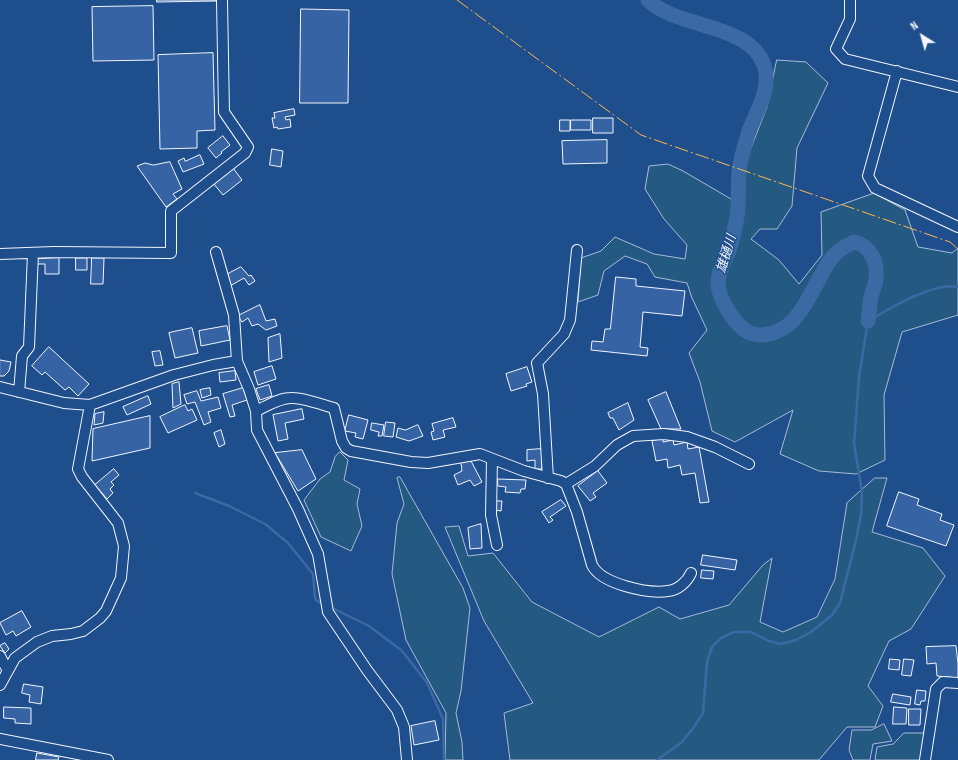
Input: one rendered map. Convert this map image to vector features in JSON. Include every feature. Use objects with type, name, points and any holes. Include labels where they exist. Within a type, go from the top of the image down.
[{"type":"street","points":[[0,254],[33,254],[54,252],[171,253],[171,211],[245,153],[248,147],[224,112],[222,0]]},
{"type":"street","points":[[850,0],[850,20],[836,48],[845,59],[958,87]]},
{"type":"street","points":[[897,71],[868,176],[875,188],[958,227]]},
{"type":"street","points":[[548,478],[543,394],[537,362],[564,334],[570,320],[577,250]]},
{"type":"street","points":[[216,252],[234,315],[237,361],[249,389],[256,411],[257,430],[298,509],[318,554],[328,612],[367,670],[397,710],[404,726],[407,760]]},
{"type":"street","points":[[19,392],[22,356],[29,347],[33,254]]},
{"type":"street","points":[[0,387],[64,403],[90,405],[174,375],[237,361]]},
{"type":"street","points":[[256,411],[280,400],[292,398],[334,408],[342,441],[346,448],[351,451],[410,462],[428,463],[480,454],[524,471],[561,481],[566,484],[577,512],[595,572],[620,586],[668,592],[688,580],[691,573]]},
{"type":"street","points":[[0,685],[15,658],[37,642],[52,636],[83,631],[100,618],[106,611],[121,578],[124,546],[118,523],[82,478],[78,469],[90,405]]},
{"type":"street","points":[[566,484],[595,466],[617,445],[633,436],[664,434],[687,437],[715,447],[749,464]]},
{"type":"street","points":[[492,459],[491,515],[498,545]]},
{"type":"street","points":[[0,656],[8,671]]},
{"type":"street","points":[[925,760],[936,689],[943,682],[958,683]]},
{"type":"street","points":[[0,739],[108,760]]},
{"type":"shaded area","points":[[777,60],[806,62],[828,83],[797,148],[792,206],[777,229],[760,229],[751,239],[779,260],[799,284],[822,255],[821,212],[874,193],[905,210],[918,247],[952,253],[958,248],[958,315],[902,332],[884,395],[885,460],[856,474],[819,471],[780,454],[793,410],[735,442],[712,431],[700,382],[689,353],[707,330],[692,298],[687,283],[655,277],[647,264],[625,256],[604,271],[598,295],[578,302],[581,258],[601,251],[615,237],[654,254],[685,259],[687,245],[664,219],[645,189],[649,166],[668,164],[731,199],[767,107]]},
{"type":"shaded area","points":[[340,452],[348,460],[344,480],[360,489],[357,504],[362,526],[351,551],[321,537],[304,500],[320,479],[330,472],[335,457]]},
{"type":"shaded area","points":[[400,477],[463,588],[470,608],[461,691],[456,713],[462,742],[463,760],[445,760],[446,713],[406,640],[392,574],[397,523],[404,504],[397,478]]},
{"type":"shaded area","points":[[875,478],[887,478],[872,532],[923,548],[945,576],[911,629],[889,641],[868,686],[883,706],[875,727],[847,727],[819,760],[510,760],[504,713],[533,703],[484,621],[445,527],[459,526],[468,556],[493,553],[532,602],[599,637],[659,607],[680,619],[729,605],[763,565],[772,558],[760,622],[783,632],[817,617],[835,579],[847,503]]},
{"type":"shaded area","points":[[884,724],[892,741],[873,744],[870,760],[853,760],[849,750],[852,730],[871,730]]},
{"type":"shaded area","points":[[904,733],[926,733],[922,760],[875,760],[877,747],[893,744]]},
{"type":"building","points":[[157,0],[216,0],[216,1],[157,2]]},
{"type":"building","points":[[153,6],[154,60],[93,61],[92,7]]},
{"type":"building","points":[[301,9],[349,10],[348,103],[300,103]]},
{"type":"building","points":[[213,53],[215,130],[197,131],[197,148],[160,149],[158,55]]},
{"type":"building","points":[[294,109],[295,115],[285,117],[286,120],[290,119],[291,127],[278,129],[277,127],[274,128],[272,118],[275,118],[274,113]]},
{"type":"building","points":[[593,118],[613,118],[613,133],[593,133]]},
{"type":"building","points":[[560,120],[570,120],[570,131],[560,131]]},
{"type":"building","points":[[571,120],[591,120],[591,130],[571,130]]},
{"type":"building","points":[[223,136],[230,145],[216,158],[208,148]]},
{"type":"building","points":[[607,140],[607,163],[563,164],[562,141]]},
{"type":"building","points":[[272,149],[283,151],[281,167],[270,165]]},
{"type":"building","points":[[200,155],[204,164],[183,172],[178,161],[184,158],[185,161]]},
{"type":"building","points":[[170,162],[182,189],[173,194],[177,199],[166,207],[137,166],[145,163],[153,165]]},
{"type":"building","points":[[233,168],[242,180],[223,195],[213,183]]},
{"type":"building","points":[[59,258],[59,274],[45,274],[45,264],[37,264],[37,259]]},
{"type":"building","points":[[76,258],[87,258],[87,270],[76,270]]},
{"type":"building","points":[[92,258],[104,258],[103,284],[91,284]]},
{"type":"building","points":[[241,267],[249,276],[251,275],[255,281],[249,285],[244,278],[230,286],[228,274]]},
{"type":"building","points":[[616,277],[636,279],[636,286],[685,291],[682,316],[643,312],[640,347],[648,348],[647,356],[591,350],[592,341],[603,342],[605,329],[610,329]]},
{"type":"building","points":[[260,305],[266,321],[275,319],[277,326],[266,330],[258,324],[252,326],[248,318],[242,322],[238,316]]},
{"type":"building","points":[[227,326],[230,340],[201,346],[199,331]]},
{"type":"building","points":[[192,328],[198,353],[175,358],[169,333]]},
{"type":"building","points":[[280,334],[282,358],[269,362],[268,338]]},
{"type":"building","points":[[49,347],[89,384],[78,396],[69,387],[65,390],[45,372],[42,375],[32,366]]},
{"type":"building","points":[[160,351],[163,365],[155,366],[152,352]]},
{"type":"building","points":[[0,360],[11,362],[9,371],[4,376],[0,376]]},
{"type":"building","points":[[272,366],[276,379],[258,385],[254,372]]},
{"type":"building","points":[[527,367],[532,382],[526,384],[527,386],[511,391],[506,374]]},
{"type":"building","points":[[235,371],[236,380],[220,382],[219,373]]},
{"type":"building","points":[[179,382],[181,404],[173,408],[172,384]]},
{"type":"building","points":[[269,385],[272,396],[260,400],[256,389]]},
{"type":"building","points":[[210,388],[211,395],[202,398],[200,390]]},
{"type":"building","points":[[243,388],[247,400],[232,405],[235,416],[230,417],[223,394]]},
{"type":"building","points":[[197,391],[201,401],[218,397],[221,408],[208,412],[211,422],[204,425],[195,402],[187,404],[184,395]]},
{"type":"building","points":[[666,392],[681,429],[661,429],[648,400]]},
{"type":"building","points":[[148,396],[151,404],[127,415],[123,407]]},
{"type":"building","points":[[628,403],[634,420],[619,430],[613,418],[610,418],[608,413]]},
{"type":"building","points":[[185,405],[188,411],[192,409],[197,420],[168,433],[160,417]]},
{"type":"building","points":[[302,409],[304,419],[285,423],[288,439],[278,441],[273,415]]},
{"type":"building","points":[[104,412],[103,423],[94,425],[95,414]]},
{"type":"building","points":[[349,415],[368,420],[363,439],[355,437],[356,433],[345,431]]},
{"type":"building","points":[[150,416],[150,448],[92,461],[93,429]]},
{"type":"building","points":[[453,418],[456,427],[443,430],[445,437],[433,440],[431,432],[434,431],[432,424]]},
{"type":"building","points":[[386,422],[395,423],[393,437],[384,436]]},
{"type":"building","points":[[372,423],[384,425],[382,436],[378,436],[379,432],[371,430]]},
{"type":"building","points":[[418,425],[423,436],[409,441],[396,437],[398,428],[405,430]]},
{"type":"building","points":[[221,430],[225,444],[219,447],[214,433]]},
{"type":"building","points":[[663,439],[663,442],[673,440],[674,445],[687,442],[688,449],[699,447],[709,502],[700,503],[695,473],[682,475],[680,465],[668,468],[667,459],[656,461],[652,441]]},
{"type":"building","points":[[542,449],[542,469],[535,469],[535,460],[527,461],[527,450]]},
{"type":"building","points":[[302,450],[316,479],[298,491],[275,453]]},
{"type":"building","points":[[471,461],[482,482],[474,486],[470,480],[458,485],[454,475],[462,471],[461,463]]},
{"type":"building","points":[[114,469],[119,475],[111,482],[114,485],[110,489],[113,493],[107,499],[95,485]]},
{"type":"building","points":[[598,471],[607,483],[593,493],[596,497],[590,501],[578,486]]},
{"type":"building","points":[[498,479],[526,480],[525,489],[521,489],[520,493],[505,492],[506,487],[498,486]]},
{"type":"building","points":[[899,492],[919,499],[917,505],[942,514],[940,520],[954,525],[946,546],[887,526]]},
{"type":"building","points":[[561,500],[566,506],[550,517],[553,520],[549,523],[542,512]]},
{"type":"building","points":[[496,501],[502,501],[501,511],[495,510]]},
{"type":"building","points":[[481,524],[482,548],[470,549],[468,528]]},
{"type":"building","points":[[703,555],[737,560],[735,570],[701,565]]},
{"type":"building","points":[[702,570],[714,571],[713,579],[701,578]]},
{"type":"building","points":[[22,611],[31,627],[16,636],[13,631],[6,635],[0,623]]},
{"type":"building","points":[[5,643],[9,649],[5,653],[0,646]]},
{"type":"building","points":[[956,646],[958,678],[937,676],[936,663],[927,664],[926,647]]},
{"type":"building","points":[[890,659],[900,660],[899,670],[889,669]]},
{"type":"building","points":[[904,659],[914,660],[911,676],[902,675]]},
{"type":"building","points":[[24,684],[43,687],[41,704],[29,702],[30,695],[22,693]]},
{"type":"building","points":[[917,690],[926,691],[925,701],[921,701],[920,705],[915,704]]},
{"type":"building","points":[[893,694],[911,697],[910,705],[891,702]]},
{"type":"building","points":[[4,707],[31,708],[31,724],[15,723],[15,719],[4,718]]},
{"type":"building","points":[[894,707],[907,708],[906,724],[893,724]]},
{"type":"building","points":[[909,709],[921,709],[920,725],[909,725]]},
{"type":"building","points":[[435,721],[439,740],[414,745],[411,726]]},
{"type":"building","points":[[37,753],[59,757],[58,760],[36,760]]},
{"type":"waterway","name":"雄樋川","points":[[648,0],[661,9],[676,16],[728,33],[743,41],[756,51],[764,65],[766,74],[765,90],[749,131],[740,165],[737,220],[730,249],[718,279],[719,291],[730,314],[741,327],[753,334],[768,334],[782,329],[790,324],[797,316],[832,257],[841,249],[854,242],[869,250],[876,266],[876,280],[871,296],[868,321]]},
{"type":"waterway","points":[[657,760],[681,743],[703,713],[707,662],[712,647],[721,638],[734,632],[751,632],[769,641],[781,644],[796,640],[811,632],[832,615],[840,603],[861,514],[862,492],[854,443],[859,377],[868,321],[900,303],[925,292],[948,286],[958,287]]},
{"type":"waterway","points":[[195,493],[229,506],[265,524],[288,543],[313,574],[315,598],[317,601],[324,604]]},
{"type":"waterway","points":[[330,607],[369,626],[401,650],[427,683],[443,719],[444,760]]},
{"type":"power","points":[[457,0],[641,135],[950,242],[958,249]]}]
